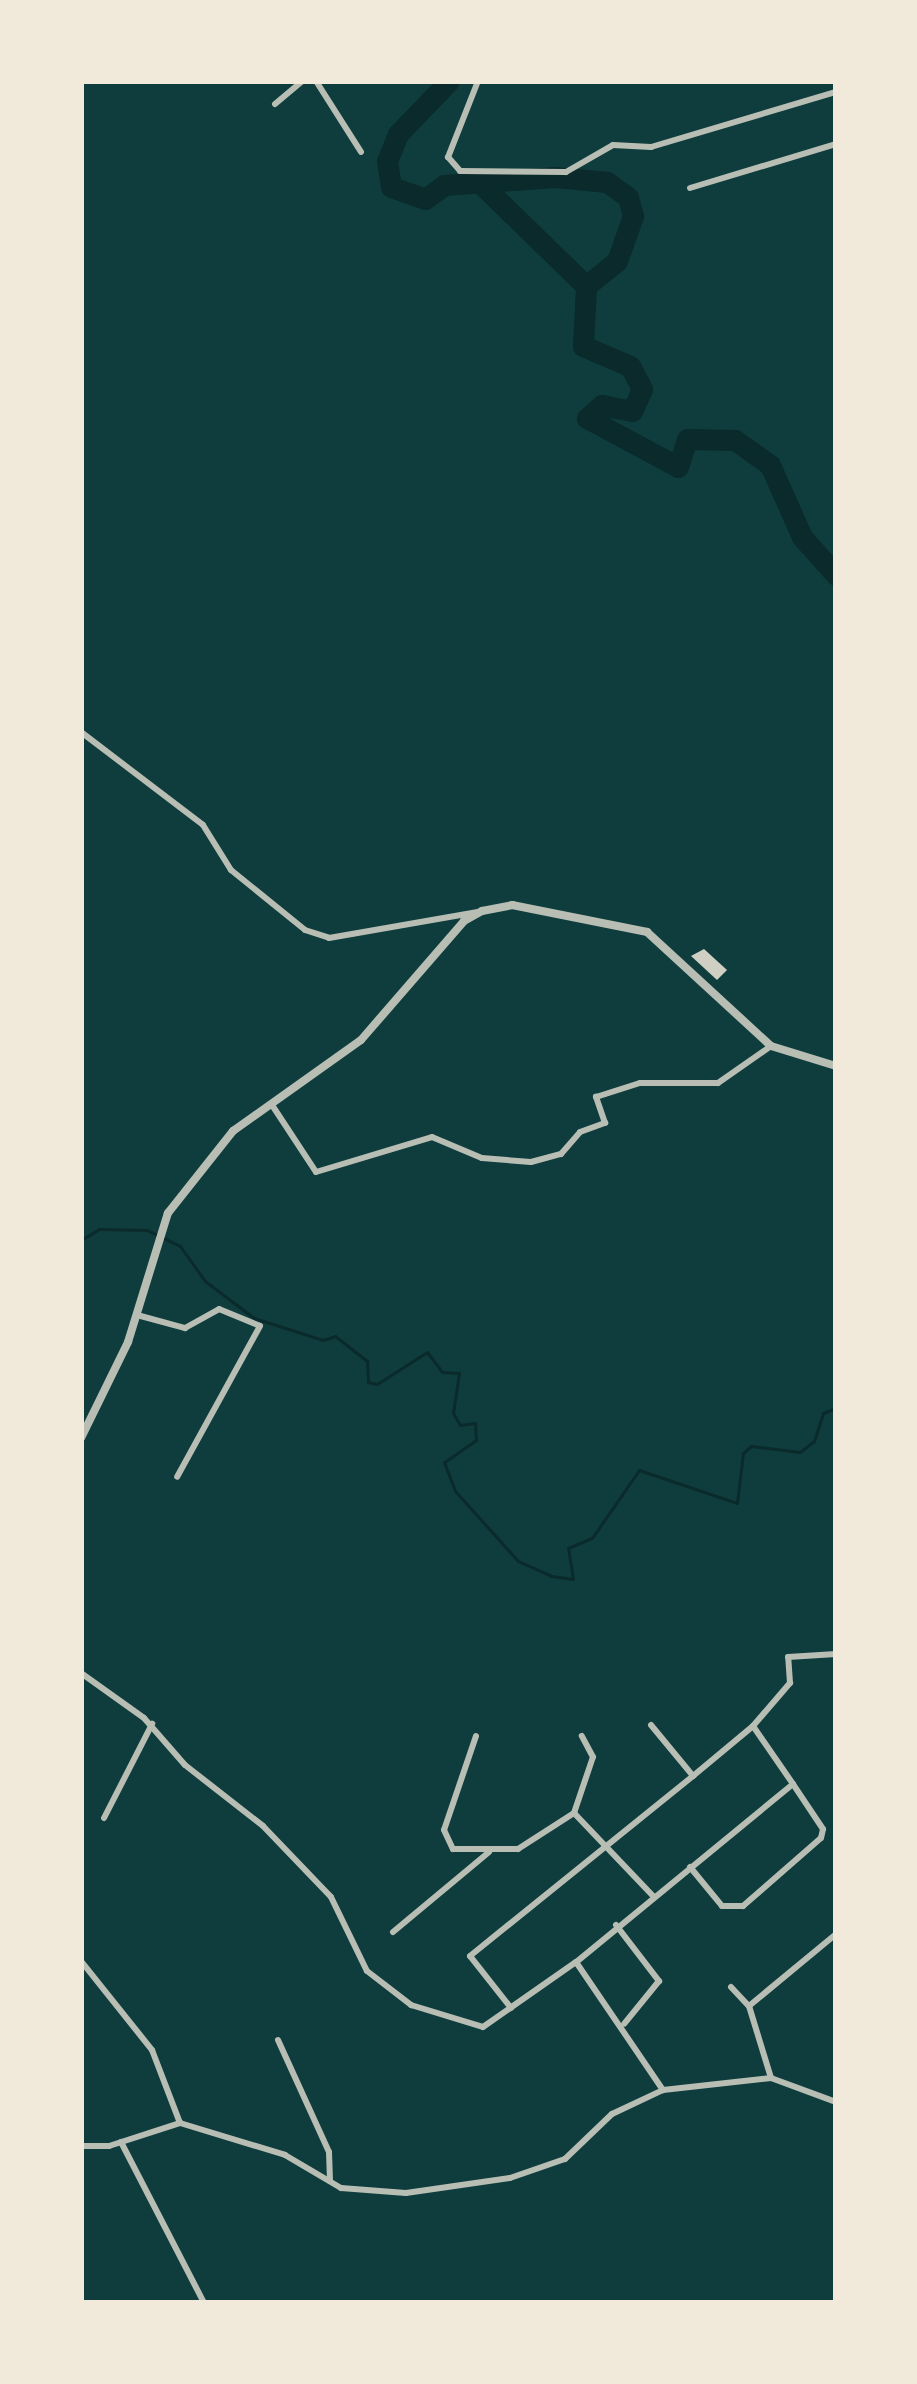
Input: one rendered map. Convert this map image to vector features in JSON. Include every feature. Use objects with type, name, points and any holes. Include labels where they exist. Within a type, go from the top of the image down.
[{"type":"street","points":[[275,104],[302,81]]},
{"type":"street","points":[[316,81],[362,152]]},
{"type":"street","points":[[478,81],[448,158],[460,171],[566,172],[613,145],[651,147],[836,95]]},
{"type":"street","points":[[690,188],[836,144]]},
{"type":"street","points":[[81,732],[203,825],[231,870],[305,930],[329,938],[512,904],[647,932],[771,1046],[836,1066]]},
{"type":"street","points":[[81,1438],[137,1315],[164,1225],[233,1131],[361,1040],[464,921],[482,911]]},
{"type":"street","points":[[272,1105],[316,1172],[432,1137],[482,1158],[530,1162],[561,1154],[580,1132],[605,1123],[596,1097],[640,1083],[718,1083],[771,1046]]},
{"type":"street","points":[[137,1315],[185,1328],[219,1309],[260,1326],[177,1477]]},
{"type":"street","points":[[511,2008],[470,1956],[753,1726],[790,1683],[788,1657],[836,1654]]},
{"type":"street","points":[[81,1673],[152,1724],[331,1897],[367,1971],[411,2005],[453,2023],[483,2027],[511,2008],[576,1962],[794,1784]]},
{"type":"street","points":[[104,1818],[152,1724]]},
{"type":"street","points":[[651,1725],[693,1776]]},
{"type":"street","points":[[690,1867],[722,1906],[743,1906],[821,1838],[824,1829],[753,1726]]},
{"type":"street","points":[[476,1736],[445,1840],[453,1849],[518,1849],[574,1813],[592,1757],[582,1736]]},
{"type":"street","points":[[574,1813],[653,1896]]},
{"type":"street","points":[[393,1932],[492,1849]]},
{"type":"street","points":[[616,1925],[659,1981],[654,1996],[624,2024]]},
{"type":"street","points":[[749,2006],[836,1934]]},
{"type":"street","points":[[81,1961],[152,2050],[180,2123]]},
{"type":"street","points":[[576,1962],[624,2024],[663,2090]]},
{"type":"street","points":[[730,1987],[749,2006],[770,2078]]},
{"type":"street","points":[[278,2039],[329,2152],[330,2181]]},
{"type":"street","points":[[81,2146],[121,2142],[180,2123],[285,2155],[330,2181],[406,2193],[510,2179],[565,2159],[612,2114],[663,2090],[770,2078],[836,2102]]},
{"type":"street","points":[[121,2142],[204,2303]]},
{"type":"building","points":[[704,949],[727,970],[717,980],[691,956]]},
{"type":"waterway","points":[[449,81],[398,134],[387,161],[391,187],[425,199],[444,185],[555,177],[607,182],[628,197],[633,216],[617,261],[586,286],[583,346],[630,366],[642,389],[632,411],[602,405],[587,418],[678,467],[687,439],[735,440],[770,465],[802,537],[836,575]]},
{"type":"waterway","points":[[477,180],[586,286]]},
{"type":"waterway","points":[[81,1240],[99,1229],[147,1230],[180,1246],[205,1281],[254,1318],[323,1340],[335,1336],[367,1361],[368,1382],[377,1384],[427,1352],[442,1372],[459,1373],[453,1413],[460,1425],[475,1423],[476,1440],[444,1462],[455,1491],[518,1561],[551,1576],[573,1579],[568,1548],[592,1538],[639,1470],[737,1503],[743,1453],[751,1446],[800,1452],[814,1441],[823,1413],[836,1408]]}]
